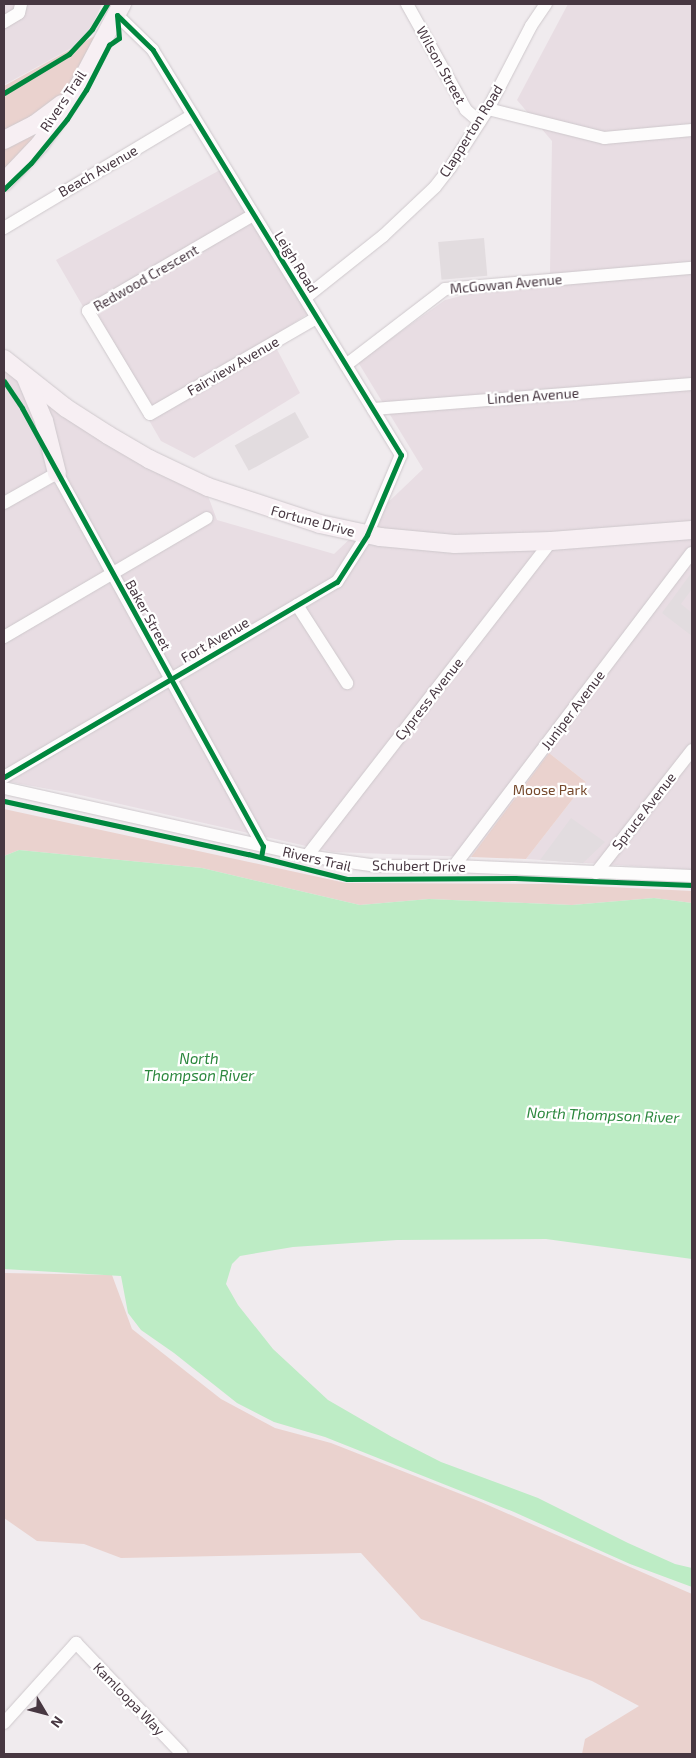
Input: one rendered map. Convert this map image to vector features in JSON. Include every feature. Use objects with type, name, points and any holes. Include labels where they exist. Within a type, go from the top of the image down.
[{"type":"main road","points":[[4,182],[40,144],[74,95],[120,9]]},
{"type":"main road","points":[[4,140],[34,125],[74,95]]},
{"type":"main road","name":"Fortune Drive","points":[[4,359],[108,436],[208,487],[293,516],[367,535],[455,544],[551,541],[692,530]]},
{"type":"main road","points":[[26,377],[44,421],[57,473]]},
{"type":"street","points":[[4,22],[19,13],[21,4]]},
{"type":"street","name":"Wilson Street","points":[[406,4],[466,110],[480,122]]},
{"type":"street","name":"Clapperton Road","points":[[305,298],[383,236],[435,186],[450,168],[488,109],[531,26],[546,4]]},
{"type":"street","name":"Leigh Road","points":[[120,9],[153,50],[401,455],[367,535]]},
{"type":"street","points":[[488,109],[604,138],[692,130]]},
{"type":"street","name":"Beach Avenue","points":[[4,228],[193,115]]},
{"type":"street","name":"Redwood Crescent","points":[[150,414],[88,310],[253,215]]},
{"type":"street","name":"McGowan Avenue","points":[[346,366],[445,289],[692,268]]},
{"type":"street","name":"Fairview Avenue","points":[[150,414],[316,318]]},
{"type":"street","name":"Linden Avenue","points":[[373,409],[692,384]]},
{"type":"street","points":[[4,503],[57,473]]},
{"type":"street","name":"Baker Street","points":[[57,473],[263,846]]},
{"type":"street","points":[[4,637],[207,518]]},
{"type":"street","name":"Fort Avenue","points":[[4,777],[337,582],[367,535]]},
{"type":"street","name":"Cypress Avenue","points":[[307,856],[551,541]]},
{"type":"street","name":"Juniper Avenue","points":[[454,866],[692,553]]},
{"type":"street","points":[[297,605],[348,683]]},
{"type":"street","name":"Spruce Avenue","points":[[596,872],[692,750]]},
{"type":"street","name":"Schubert Drive","points":[[4,788],[307,856],[376,866],[454,866],[692,876]]},
{"type":"street","name":"Kamloopa Way","points":[[4,1722],[76,1643],[182,1754]]},
{"type":"shaded area","points":[[4,4],[102,4],[86,40],[4,85]]},
{"type":"shaded area","points":[[568,4],[692,4],[692,870],[526,859],[586,782],[549,753],[471,857],[333,852],[71,793],[4,781],[4,367],[208,496],[217,520],[334,554],[423,469],[358,362],[445,300],[550,273],[552,141],[517,100]]},
{"type":"shaded area","points":[[220,170],[309,313],[271,338],[300,393],[194,458],[161,441],[56,260]]},
{"type":"shaded area","points":[[484,238],[487,276],[441,280],[438,242]]},
{"type":"shaded area","points":[[295,412],[309,437],[249,471],[235,445]]},
{"type":"shaded area","points":[[692,572],[692,589],[681,604],[692,613],[692,636],[662,613]]},
{"type":"shaded area","points":[[571,818],[605,842],[583,863],[540,860]]},
{"type":"green space","points":[[102,32],[68,94],[4,135],[4,86]]},
{"type":"green space","points":[[51,119],[4,176],[4,146]]},
{"type":"green space","name":"Moose Park","points":[[549,753],[586,782],[526,859],[471,857]]},
{"type":"green space","points":[[4,809],[346,883],[549,884],[692,891],[692,903],[654,898],[572,905],[429,899],[360,905],[202,868],[19,850],[4,856]]},
{"type":"green space","points":[[4,1273],[112,1275],[132,1329],[221,1399],[275,1428],[331,1443],[481,1502],[692,1594],[692,1754],[582,1754],[585,1739],[639,1706],[592,1681],[421,1619],[361,1553],[121,1558],[84,1544],[37,1541],[4,1518]]},
{"type":"water","name":"North Thompson River","points":[[19,850],[202,868],[360,905],[429,899],[572,905],[654,898],[692,903],[692,1259],[546,1239],[397,1240],[293,1247],[240,1256],[232,1264],[226,1284],[238,1305],[273,1349],[328,1400],[392,1437],[441,1462],[538,1498],[628,1543],[675,1564],[692,1568],[692,1587],[630,1564],[514,1512],[325,1437],[274,1422],[237,1403],[174,1353],[141,1330],[128,1313],[121,1276],[4,1269],[4,856]]},
{"type":"cycle path","points":[[4,93],[69,54],[92,29],[107,4]]},
{"type":"cycle path","name":"Rivers Trail","points":[[4,189],[31,163],[67,119],[86,90],[109,45],[119,38],[117,15]]},
{"type":"cycle path","points":[[4,777],[337,582],[367,535],[401,455],[153,50],[117,15]]},
{"type":"cycle path","points":[[4,381],[22,408],[263,846],[261,857]]},
{"type":"cycle path","name":"Rivers Trail","points":[[4,801],[248,854],[347,879],[515,878],[692,885]]}]
